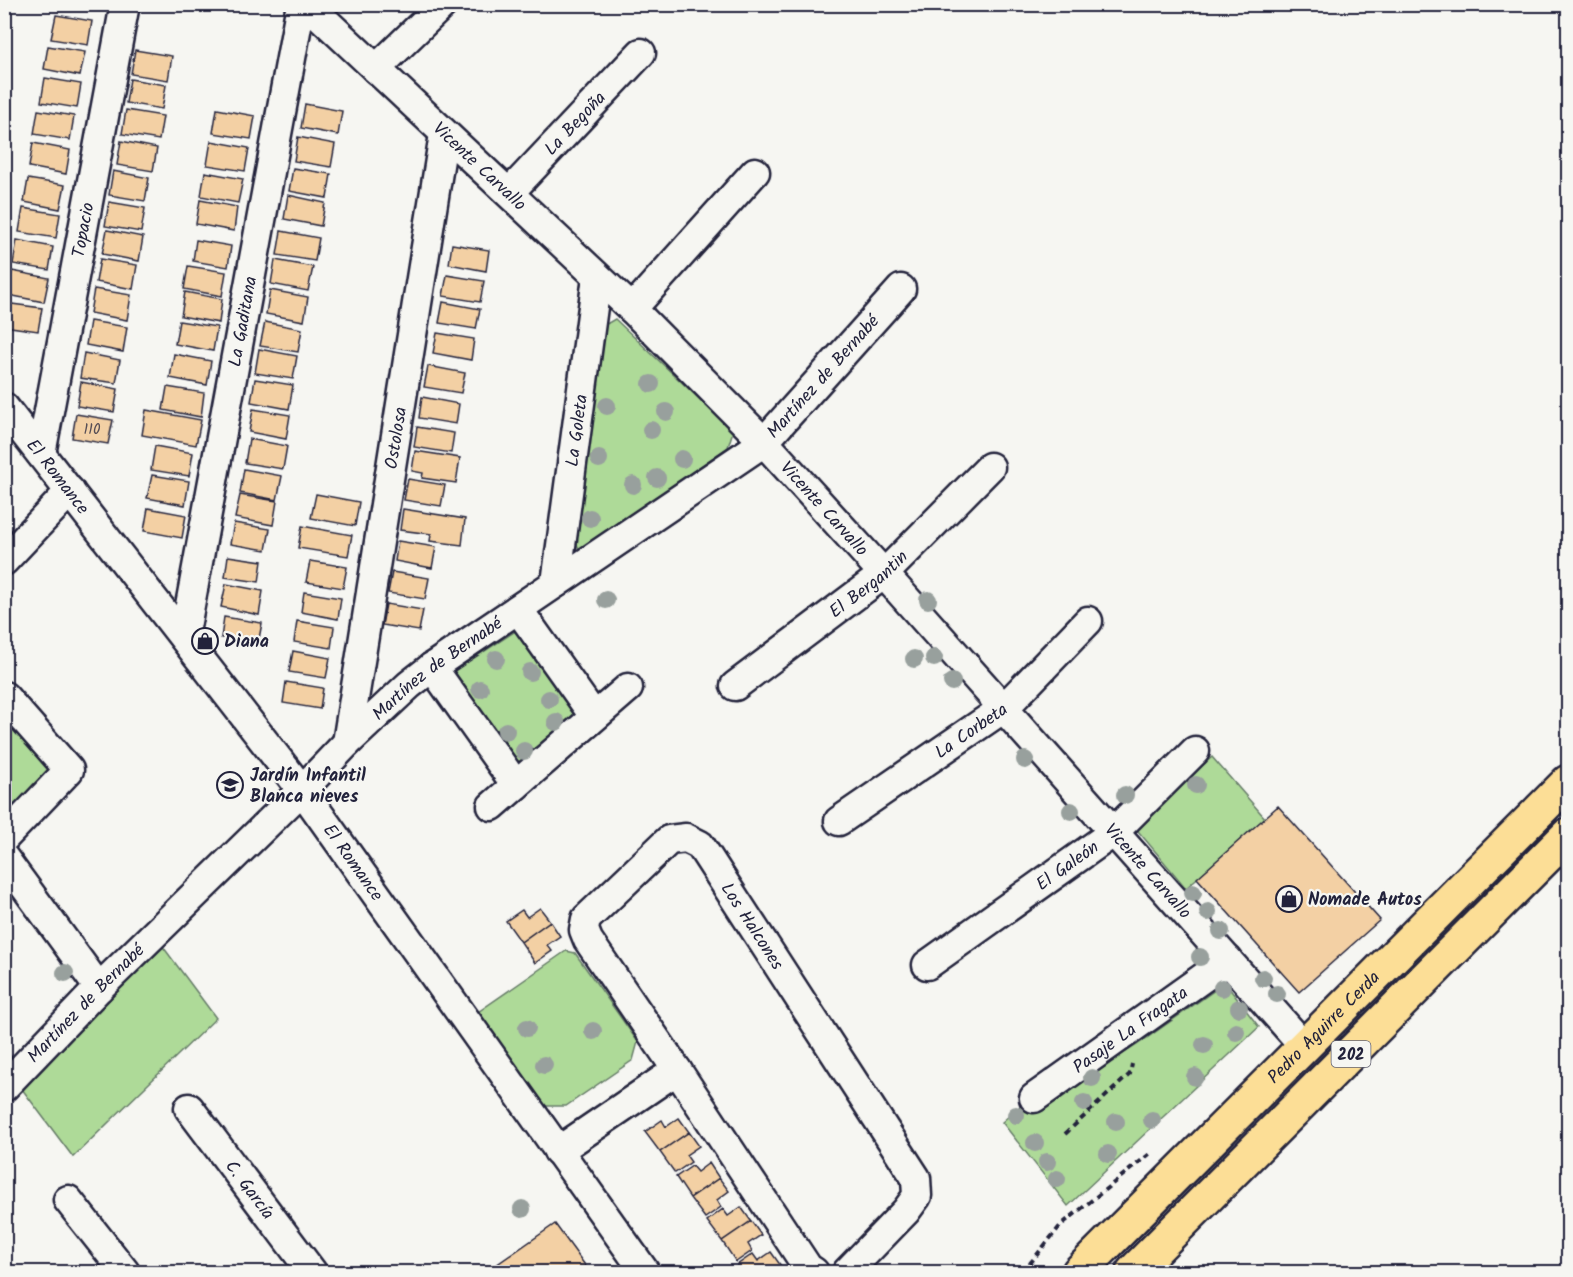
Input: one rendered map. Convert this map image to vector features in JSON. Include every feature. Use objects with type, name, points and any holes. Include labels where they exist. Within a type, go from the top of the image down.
[{"type":"highway","name":"Pedro Aguirre Cerda","points":[[1079,1272],[1569,782]]},
{"type":"highway","name":"Pedro Aguirre Cerda","points":[[1133,1272],[1569,835]]},
{"type":"street","name":"Topacio","points":[[41,454],[125,4]]},
{"type":"street","name":"La Gaditana","points":[[184,638],[302,4]]},
{"type":"street","name":"Vicente Carvallo","points":[[307,4],[632,309],[764,442],[1305,1047]]},
{"type":"street","points":[[376,69],[443,4]]},
{"type":"street","name":"La Begoña","points":[[509,194],[641,53]]},
{"type":"street","name":"Ostolosa","points":[[346,743],[444,134]]},
{"type":"street","points":[[632,309],[756,172]]},
{"type":"street","name":"La Goleta","points":[[556,583],[597,277]]},
{"type":"street","name":"Martínez de Bernabé","points":[[4,1087],[99,988],[302,790],[346,743],[409,685],[432,667],[764,442],[901,289]]},
{"type":"street","name":"El Romance","points":[[4,407],[302,790],[645,1272]]},
{"type":"street","name":"El Bergantin","points":[[735,686],[884,574],[990,467]]},
{"type":"street","points":[[4,561],[70,491]]},
{"type":"street","points":[[518,609],[594,716]]},
{"type":"street","name":"La Corbeta","points":[[839,821],[1004,708],[1088,621]]},
{"type":"street","points":[[432,667],[516,785]]},
{"type":"street","points":[[492,806],[628,688]]},
{"type":"street","points":[[4,696],[69,770],[4,838]]},
{"type":"street","name":"El Galeón","points":[[927,965],[1114,832],[1195,751]]},
{"type":"street","name":"Los Halcones","points":[[814,1272],[808,1268],[588,940],[584,930],[586,919],[669,840],[686,838],[700,845],[916,1178],[917,1196],[906,1211],[847,1272]]},
{"type":"street","points":[[4,858],[99,988]]},
{"type":"street","name":"Pasaje La Fragata","points":[[1034,1098],[1228,960]]},
{"type":"street","points":[[558,1150],[677,1070]]},
{"type":"street","name":"C. García","points":[[189,1108],[312,1272]]},
{"type":"street","points":[[68,1200],[125,1272]]},
{"type":"path","points":[[1065,1134],[1130,1074]]},
{"type":"green space","points":[[615,319],[733,431],[728,447],[580,551],[574,538],[603,326]]},
{"type":"green space","points":[[517,630],[573,704],[575,720],[521,764],[513,759],[454,671]]},
{"type":"green space","points":[[4,719],[52,773],[8,821],[4,817]]},
{"type":"green space","points":[[1212,757],[1265,818],[1186,888],[1138,831],[1138,823]]},
{"type":"green space","points":[[161,944],[216,1018],[73,1157],[19,1085]]},
{"type":"green space","points":[[566,951],[575,953],[638,1042],[633,1060],[566,1106],[540,1106],[478,1012]]},
{"type":"green space","points":[[1225,983],[1259,1027],[1068,1206],[1002,1122],[1026,1101],[1035,1110],[1137,1045]]},
{"type":"building","points":[[56,15],[92,21],[88,45],[51,39]]},
{"type":"building","points":[[48,46],[85,52],[80,76],[44,69]]},
{"type":"building","points":[[135,50],[172,56],[168,80],[131,74]]},
{"type":"building","points":[[45,78],[81,84],[77,108],[41,102]]},
{"type":"building","points":[[130,79],[166,85],[162,109],[126,103]]},
{"type":"building","points":[[305,104],[342,111],[338,135],[301,128]]},
{"type":"building","points":[[217,109],[255,116],[251,139],[213,133]]},
{"type":"building","points":[[38,110],[74,116],[70,140],[34,134]]},
{"type":"building","points":[[126,110],[163,116],[159,140],[122,134]]},
{"type":"building","points":[[298,137],[335,144],[331,167],[294,161]]},
{"type":"building","points":[[121,141],[157,148],[153,171],[117,165]]},
{"type":"building","points":[[211,141],[249,148],[245,171],[207,165]]},
{"type":"building","points":[[33,143],[70,150],[66,174],[29,167]]},
{"type":"building","points":[[293,168],[331,174],[327,198],[289,191]]},
{"type":"building","points":[[113,171],[149,178],[145,201],[109,195]]},
{"type":"building","points":[[205,172],[243,179],[238,203],[201,196]]},
{"type":"building","points":[[28,179],[65,185],[60,209],[24,202]]},
{"type":"building","points":[[288,195],[325,203],[321,226],[284,219]]},
{"type":"building","points":[[200,200],[237,207],[234,231],[196,224]]},
{"type":"building","points":[[109,202],[145,208],[141,232],[105,226]]},
{"type":"building","points":[[23,208],[60,214],[56,238],[19,232]]},
{"type":"building","points":[[107,230],[143,237],[139,261],[102,254]]},
{"type":"building","points":[[281,231],[319,238],[315,261],[277,255]]},
{"type":"building","points":[[17,240],[53,247],[49,270],[13,264]]},
{"type":"building","points":[[196,240],[231,246],[228,267],[193,261]]},
{"type":"building","points":[[452,244],[489,250],[486,271],[449,264]]},
{"type":"building","points":[[100,259],[137,265],[133,289],[96,282]]},
{"type":"building","points":[[275,260],[313,267],[308,291],[271,284]]},
{"type":"building","points":[[188,266],[226,272],[222,296],[184,289]]},
{"type":"building","points":[[12,271],[49,278],[44,302],[8,295]]},
{"type":"building","points":[[447,275],[484,281],[480,302],[443,296]]},
{"type":"building","points":[[94,289],[131,295],[127,320],[90,313]]},
{"type":"building","points":[[270,290],[308,297],[304,321],[266,314]]},
{"type":"building","points":[[185,292],[222,299],[219,323],[181,316]]},
{"type":"building","points":[[443,302],[480,309],[476,329],[439,323]]},
{"type":"building","points":[[4,303],[42,308],[38,331],[4,326]]},
{"type":"building","points":[[90,321],[127,327],[123,352],[86,345]]},
{"type":"building","points":[[179,321],[217,327],[213,351],[175,344]]},
{"type":"building","points":[[265,322],[302,329],[298,352],[260,346]]},
{"type":"building","points":[[437,333],[474,339],[471,360],[433,353]]},
{"type":"building","points":[[259,349],[297,356],[293,379],[255,373]]},
{"type":"building","points":[[84,353],[120,360],[116,383],[80,378]]},
{"type":"building","points":[[174,354],[211,361],[207,385],[170,378]]},
{"type":"building","points":[[428,366],[465,373],[461,393],[424,387]]},
{"type":"building","points":[[255,379],[293,385],[289,409],[251,402]]},
{"type":"building","points":[[81,382],[118,389],[114,412],[77,406]]},
{"type":"building","points":[[167,387],[204,393],[201,417],[163,410]]},
{"type":"building","points":[[422,397],[459,404],[456,424],[419,418]]},
{"type":"building","points":[[253,409],[290,415],[286,439],[249,432]]},
{"type":"building","points":[[146,410],[201,420],[196,445],[142,435]]},
{"type":"building","points":[[76,414],[113,420],[108,444],[72,438]]},
{"type":"building","points":[[417,427],[454,433],[451,453],[414,447]]},
{"type":"building","points":[[249,439],[287,446],[283,469],[245,463]]},
{"type":"building","points":[[155,446],[193,453],[189,476],[151,470]]},
{"type":"building","points":[[415,451],[460,458],[456,483],[422,478],[423,473],[412,471]]},
{"type":"building","points":[[244,469],[282,476],[277,500],[240,493]]},
{"type":"building","points":[[152,475],[189,481],[185,505],[147,498]]},
{"type":"building","points":[[408,479],[445,485],[441,506],[404,500]]},
{"type":"building","points":[[316,494],[359,502],[355,526],[311,518]]},
{"type":"building","points":[[240,495],[277,501],[273,525],[235,518]]},
{"type":"building","points":[[148,508],[186,515],[182,538],[144,531]]},
{"type":"building","points":[[403,509],[465,519],[462,545],[430,541],[431,534],[400,530]]},
{"type":"building","points":[[234,523],[270,529],[266,550],[230,544]]},
{"type":"building","points":[[302,526],[352,535],[348,556],[298,548]]},
{"type":"building","points":[[398,541],[436,547],[432,568],[395,561]]},
{"type":"building","points":[[228,556],[262,561],[259,582],[225,577]]},
{"type":"building","points":[[310,561],[347,567],[343,588],[306,582]]},
{"type":"building","points":[[392,572],[429,578],[425,599],[388,593]]},
{"type":"building","points":[[226,584],[263,591],[259,615],[221,607]]},
{"type":"building","points":[[304,592],[341,598],[338,619],[301,612]]},
{"type":"building","points":[[386,604],[423,610],[419,631],[382,625]]},
{"type":"building","points":[[224,617],[262,623],[258,644],[221,638]]},
{"type":"building","points":[[297,621],[334,627],[331,648],[294,642]]},
{"type":"building","points":[[293,651],[330,658],[326,678],[289,672]]},
{"type":"building","points":[[286,682],[323,688],[320,709],[283,703]]},
{"type":"building","name":"Nomade Autos","points":[[1278,806],[1380,920],[1299,992],[1197,878]]},
{"type":"building","points":[[540,908],[550,921],[521,942],[506,921],[522,910],[527,917]]},
{"type":"building","points":[[550,921],[560,936],[547,945],[552,951],[535,963],[521,942]]},
{"type":"building","points":[[679,1118],[689,1132],[660,1152],[645,1132],[662,1120],[666,1127]]},
{"type":"building","points":[[689,1132],[699,1146],[686,1155],[691,1162],[675,1173],[660,1152]]},
{"type":"building","points":[[709,1163],[719,1178],[690,1198],[676,1177],[692,1166],[697,1172]]},
{"type":"building","points":[[719,1178],[729,1191],[717,1200],[721,1207],[705,1218],[690,1198]]},
{"type":"building","points":[[741,1207],[751,1221],[722,1241],[707,1221],[723,1209],[728,1216]]},
{"type":"building","points":[[751,1221],[761,1235],[748,1244],[752,1251],[736,1262],[722,1241]]},
{"type":"building","points":[[555,1224],[590,1272],[486,1272]]},
{"type":"building","points":[[771,1252],[781,1266],[772,1272],[742,1272],[737,1265],[753,1254],[758,1261]]},
{"type":"building","points":[[781,1266],[785,1272],[772,1272]]},
{"type":"place","name":"Diana","points":[[205,641]]},
{"type":"place","name":"Jardín Infantil Blanca nieves","points":[[230,785]]},
{"type":"place","name":"Nomade Autos","points":[[1289,899]]}]
